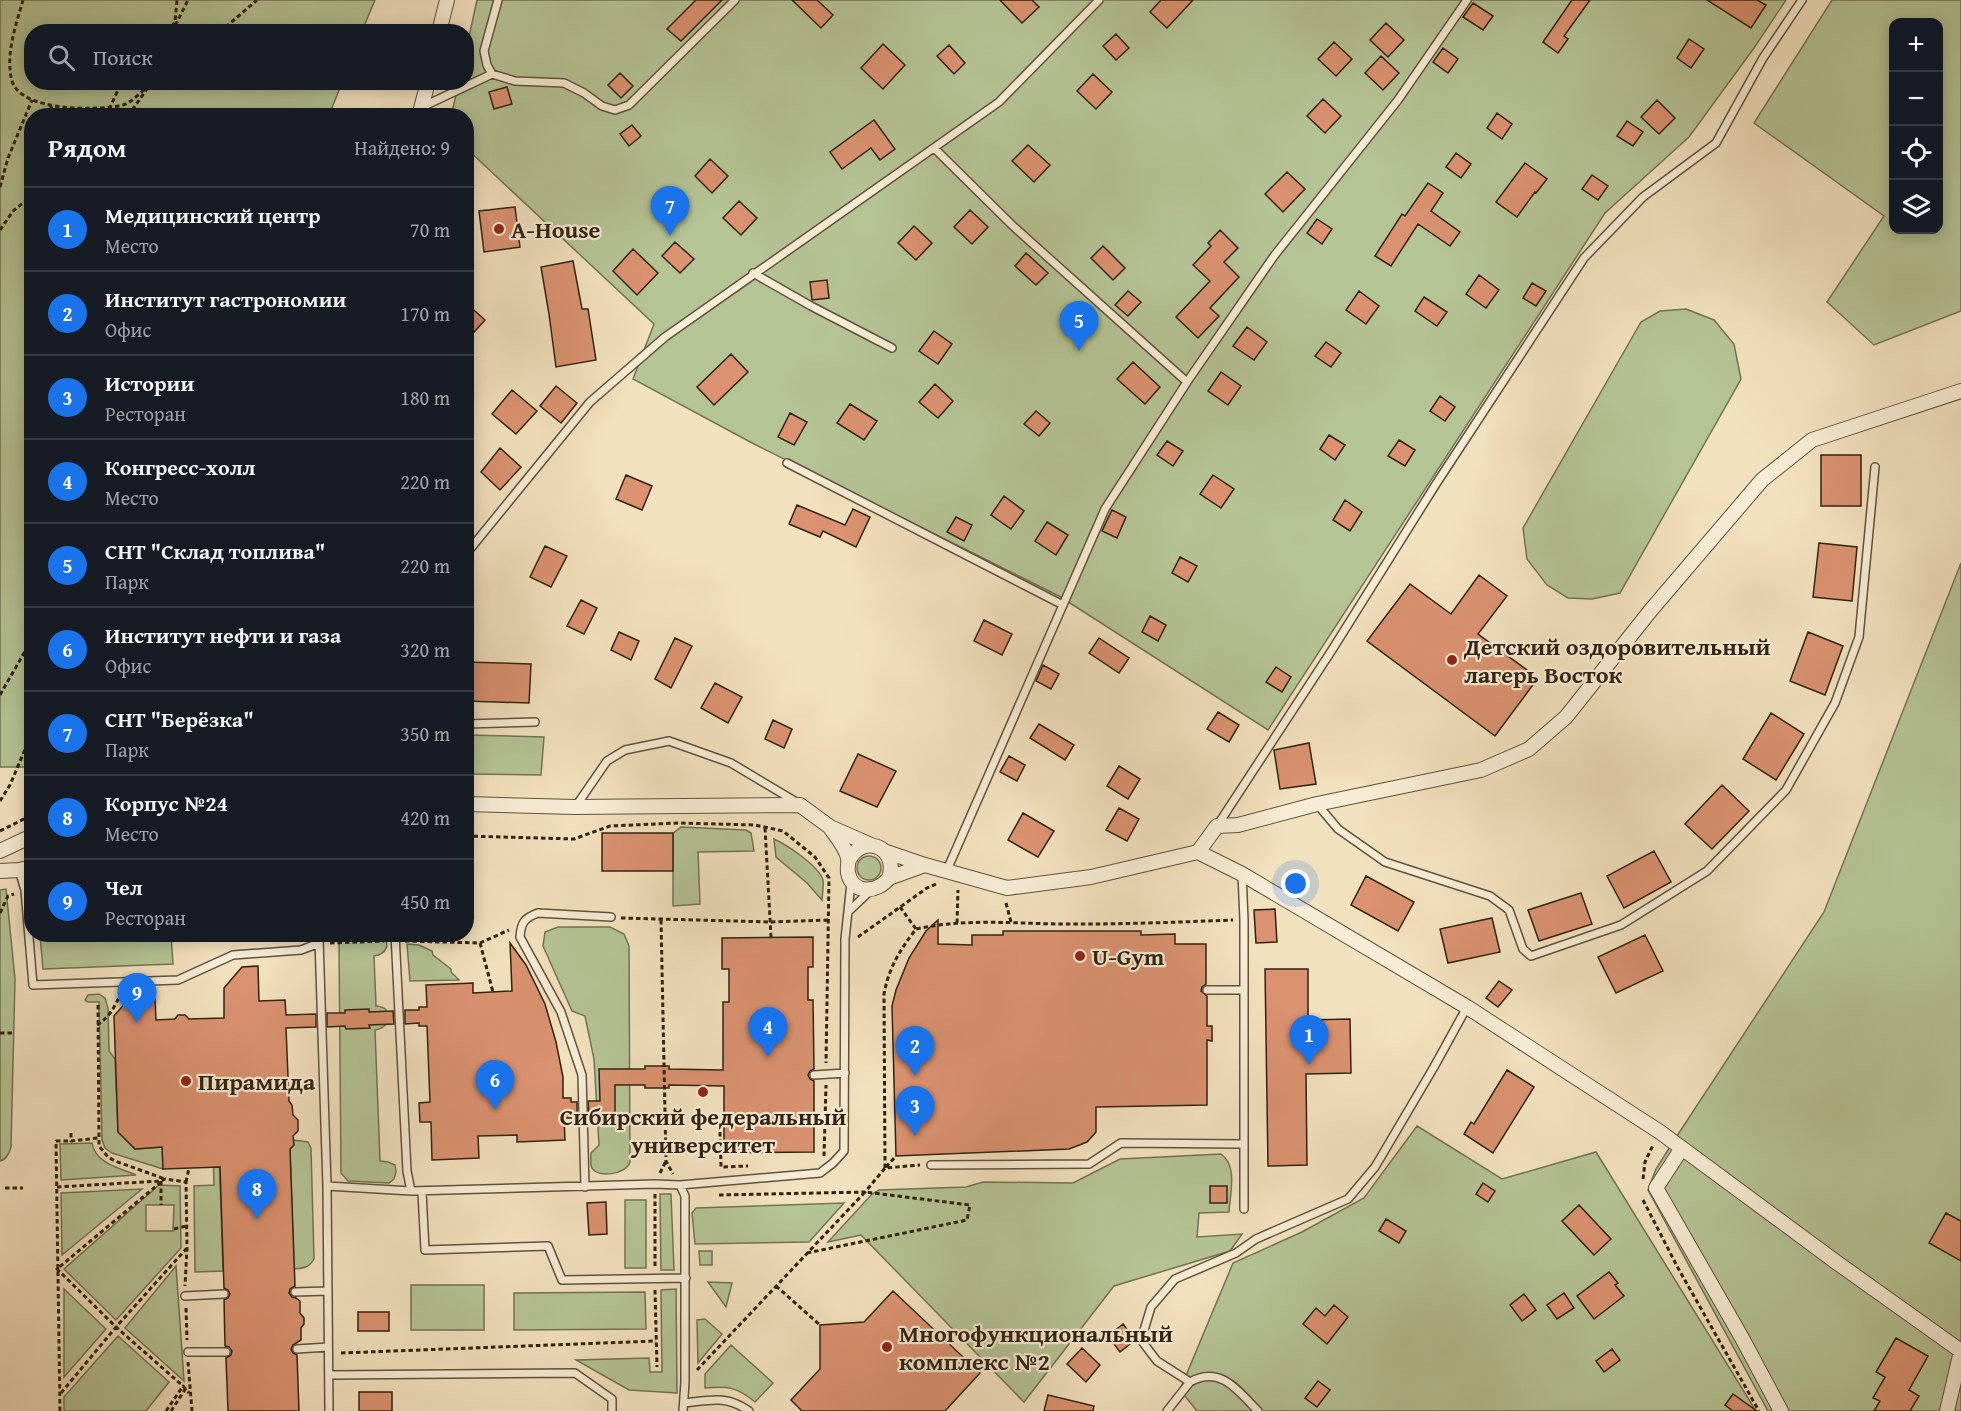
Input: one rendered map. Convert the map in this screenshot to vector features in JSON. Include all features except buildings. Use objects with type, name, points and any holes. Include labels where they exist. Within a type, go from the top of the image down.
[{"type":"street","points":[[442,24],[447,0]]},
{"type":"street","points":[[422,108],[426,90]]},
{"type":"street","points":[[1198,852],[1217,826],[1238,825],[1317,804],[1481,770],[1529,749],[1566,717],[1651,610],[1762,480],[1812,440],[1961,391]]},
{"type":"street","points":[[474,804],[575,807],[800,804],[830,827],[878,848],[925,865],[1007,888],[1091,877],[1198,852],[1242,874],[1467,1007],[1682,1148],[1961,1351],[1947,1411]]},
{"type":"street","points":[[830,827],[841,842],[849,860],[848,874],[851,880],[863,889],[871,890],[885,884],[889,878],[891,863],[878,848]]},
{"type":"street","points":[[0,851],[24,840]]},
{"type":"street","points":[[849,860],[858,849],[878,848]]},
{"type":"street","points":[[889,878],[925,865]]},
{"type":"street","points":[[0,871],[24,868]]},
{"type":"street","points":[[1682,1148],[1656,1188],[1781,1411]]},
{"type":"lane","points":[[492,74],[484,51],[498,0]]},
{"type":"lane","points":[[474,83],[492,74],[515,81],[564,83],[584,93],[602,106],[615,110],[629,105],[735,0]]},
{"type":"lane","points":[[474,544],[590,402],[665,337],[999,102],[1099,0]]},
{"type":"lane","points":[[947,870],[1105,509],[1274,256],[1398,100],[1467,0]]},
{"type":"lane","points":[[1217,826],[1584,258],[1643,197],[1716,143],[1763,58],[1802,0]]},
{"type":"lane","points":[[427,108],[461,90]]},
{"type":"lane","points":[[934,148],[1013,226],[1188,382]]},
{"type":"lane","points":[[753,273],[892,348]]},
{"type":"lane","points":[[787,463],[1063,605]]},
{"type":"lane","points":[[1317,804],[1338,829],[1385,862],[1490,896],[1509,910],[1523,948],[1532,956],[1621,925],[1707,871],[1786,790],[1835,703],[1859,637],[1875,467]]},
{"type":"lane","points":[[474,724],[535,722]]},
{"type":"lane","points":[[575,807],[607,761],[624,750],[669,741],[731,763],[800,804]]},
{"type":"lane","points":[[1242,874],[1244,1209]]},
{"type":"lane","points":[[327,1186],[422,1192],[680,1185],[820,1173],[844,1151],[845,939],[851,880]]},
{"type":"lane","points":[[848,912],[871,890]]},
{"type":"lane","points":[[585,1187],[582,1075],[561,1012],[520,937],[521,924],[527,917],[538,913],[611,917]]},
{"type":"lane","points":[[29,942],[33,985],[178,980],[233,955],[301,950],[319,943],[327,1186],[329,1411]]},
{"type":"lane","points":[[395,942],[406,1171],[411,1191]]},
{"type":"lane","points":[[1207,990],[1244,990]]},
{"type":"lane","points":[[1190,1382],[1157,1361],[1141,1340],[1152,1307],[1175,1279],[1236,1253],[1256,1239],[1348,1199],[1375,1167],[1467,1007]]},
{"type":"lane","points":[[814,1075],[845,1073]]},
{"type":"lane","points":[[931,1165],[1089,1164],[1121,1143],[1242,1144]]},
{"type":"lane","points":[[680,1185],[685,1196],[686,1382],[684,1407],[728,1400],[749,1411]]},
{"type":"lane","points":[[422,1192],[425,1251],[548,1246],[562,1280],[686,1278]]},
{"type":"lane","points":[[295,1292],[327,1291]]},
{"type":"lane","points":[[185,1296],[224,1294]]},
{"type":"lane","points":[[297,1348],[328,1350]]},
{"type":"lane","points":[[188,1352],[226,1352]]},
{"type":"lane","points":[[329,1375],[575,1373],[612,1400],[612,1411]]},
{"type":"lane","points":[[1167,1411],[1190,1382],[1202,1376],[1219,1377],[1230,1383],[1258,1411]]},
{"type":"path","points":[[23,0],[10,48],[12,82],[21,95],[50,105],[70,108],[125,104],[142,90]]},
{"type":"path","points":[[176,22],[177,0]]},
{"type":"path","points":[[176,22],[188,0]]},
{"type":"path","points":[[229,24],[257,0]]},
{"type":"path","points":[[110,106],[118,90]]},
{"type":"path","points":[[134,108],[146,90]]},
{"type":"path","points":[[29,108],[32,100]]},
{"type":"path","points":[[0,188],[8,158],[24,119]]},
{"type":"path","points":[[0,230],[14,211],[24,203]]},
{"type":"path","points":[[0,695],[24,653]]},
{"type":"path","points":[[0,801],[10,785],[24,752]]},
{"type":"path","points":[[0,831],[24,819]]},
{"type":"path","points":[[474,836],[574,839],[610,826],[678,823],[755,825],[783,831],[815,857],[829,878],[824,1162]]},
{"type":"path","points":[[765,827],[771,937]]},
{"type":"path","points":[[828,938],[857,938],[935,884],[946,887]]},
{"type":"path","points":[[957,923],[957,890],[968,892]]},
{"type":"path","points":[[0,899],[8,896]]},
{"type":"path","points":[[999,900],[1006,904],[1011,922]]},
{"type":"path","points":[[900,907],[916,929]]},
{"type":"path","points":[[611,917],[771,922],[829,920]]},
{"type":"path","points":[[657,1367],[655,1184],[666,1161],[661,920]]},
{"type":"path","points":[[896,1156],[885,1168],[884,994],[888,973],[916,929],[957,923],[1079,924],[1244,920]]},
{"type":"path","points":[[466,942],[480,943],[521,924]]},
{"type":"path","points":[[1079,924],[1080,931]]},
{"type":"path","points":[[319,943],[332,942]]},
{"type":"path","points":[[480,943],[494,992]]},
{"type":"path","points":[[98,1025],[115,1007],[125,983]]},
{"type":"path","points":[[98,1005],[99,1146],[108,1157],[163,1180]]},
{"type":"path","points":[[0,1033],[14,1033]]},
{"type":"path","points":[[720,1132],[721,1167],[755,1165]]},
{"type":"path","points":[[71,1133],[71,1141]]},
{"type":"path","points":[[60,1411],[56,1141],[98,1138]]},
{"type":"path","points":[[666,1161],[680,1185]]},
{"type":"path","points":[[189,1168],[186,1182],[185,1296],[192,1411]]},
{"type":"path","points":[[57,1269],[163,1180]]},
{"type":"path","points":[[161,1205],[163,1180]]},
{"type":"path","points":[[57,1187],[163,1180],[186,1182]]},
{"type":"path","points":[[5,1188],[23,1188]]},
{"type":"path","points":[[686,1382],[807,1252],[865,1192],[970,1205],[967,1220],[807,1252]]},
{"type":"path","points":[[141,1199],[146,1204]]},
{"type":"path","points":[[174,1229],[187,1226]]},
{"type":"path","points":[[60,1394],[187,1248]]},
{"type":"path","points":[[57,1269],[116,1327],[190,1394]]},
{"type":"path","points":[[776,1286],[820,1325]]},
{"type":"path","points":[[328,1350],[656,1341]]},
{"type":"path","points":[[166,1411],[184,1387]]},
{"type":"path","points":[[171,1411],[184,1387]]},
{"type":"green space","points":[[0,0],[375,0],[365,24],[24,24],[24,90],[339,90],[332,108],[24,108],[24,767],[0,767]]},
{"type":"green space","points":[[477,0],[1786,0],[1689,137],[1605,213],[1268,730],[1059,596],[754,444],[633,379],[654,324],[474,156],[474,108],[453,108],[457,90],[474,90],[474,24],[472,24]]},
{"type":"green space","points":[[1832,0],[1961,0],[1961,311],[1874,345],[1827,302],[1884,216],[1754,123]]},
{"type":"green space","points":[[1686,309],[1714,320],[1734,344],[1741,379],[1620,593],[1592,599],[1568,598],[1547,585],[1527,559],[1523,528],[1641,322],[1660,311]]},
{"type":"green space","points":[[1961,563],[1961,1411],[1768,1411],[1648,1190],[1656,1169],[1673,1142],[1824,912]]},
{"type":"green space","points":[[474,735],[544,737],[541,775],[474,774]]},
{"type":"green space","points":[[681,827],[746,830],[751,833],[754,851],[698,852],[700,904],[673,906],[673,833]]},
{"type":"green space","points":[[774,839],[802,856],[820,874],[823,880],[822,900],[807,883],[776,857]]},
{"type":"green space","points":[[869,856],[877,860],[881,868],[877,876],[869,880],[861,876],[857,868],[861,860]]},
{"type":"green space","points":[[6,889],[15,979],[11,1147],[6,1157],[0,1161],[0,890]]},
{"type":"green space","points":[[558,927],[610,927],[624,934],[629,946],[630,1162],[623,1170],[611,1174],[599,1173],[591,1166],[591,1153],[599,1145],[594,1059],[585,1016],[572,1011],[543,946],[545,932]]},
{"type":"green space","points":[[41,942],[171,942],[173,964],[43,969]]},
{"type":"green space","points":[[386,942],[387,945],[384,951],[374,956],[376,1006],[386,1010],[389,1017],[385,1025],[375,1030],[380,1161],[395,1165],[396,1172],[394,1179],[389,1183],[348,1181],[341,1173],[339,943]]},
{"type":"green space","points":[[407,944],[419,945],[432,951],[433,955],[451,969],[459,980],[410,981]]},
{"type":"green space","points":[[99,994],[105,998],[108,1008],[109,1051],[115,1059],[118,1132],[135,1149],[163,1147],[163,1169],[112,1153],[105,1148],[102,1140],[99,1002],[85,1000],[88,995]]},
{"type":"green space","points":[[1417,1126],[1502,1179],[1596,1152],[1756,1411],[1197,1411],[1180,1390],[1233,1263],[1302,1232],[1364,1198]]},
{"type":"green space","points":[[293,1140],[308,1142],[311,1148],[314,1259],[306,1267],[294,1269],[290,1149],[294,1145]]},
{"type":"green space","points":[[92,1143],[94,1150],[103,1160],[136,1175],[61,1180],[60,1144]]},
{"type":"green space","points":[[213,1151],[219,1151],[223,1271],[195,1272],[194,1186],[214,1185]]},
{"type":"green space","points":[[1221,1154],[1230,1165],[1229,1212],[1199,1213],[1197,1237],[1242,1234],[1230,1251],[1114,1286],[1024,1402],[861,1235],[828,1242],[872,1194],[879,1190],[966,1187],[983,1182],[1073,1183],[1120,1159]]},
{"type":"green space","points":[[159,1185],[180,1186],[181,1248],[116,1320],[64,1269]],"holes":[[[146,1205],[174,1205],[173,1231],[146,1231]]]},
{"type":"green space","points":[[142,1189],[62,1255],[61,1193]]},
{"type":"green space","points":[[660,1194],[671,1194],[674,1270],[661,1270]]},
{"type":"green space","points":[[625,1200],[646,1200],[646,1268],[625,1268]]},
{"type":"green space","points":[[844,1203],[809,1242],[695,1244],[692,1213],[696,1208]]},
{"type":"green space","points":[[699,1251],[712,1251],[712,1265],[700,1265]]},
{"type":"green space","points":[[176,1266],[184,1381],[125,1328]]},
{"type":"green space","points":[[708,1282],[732,1283],[726,1307]]},
{"type":"green space","points":[[411,1285],[484,1285],[484,1330],[411,1330]]},
{"type":"green space","points":[[64,1289],[106,1329],[64,1377]]},
{"type":"green space","points":[[676,1289],[677,1393],[629,1390],[576,1360],[649,1358],[650,1372],[662,1372],[661,1290]]},
{"type":"green space","points":[[645,1292],[646,1329],[514,1330],[514,1293]]},
{"type":"green space","points":[[705,1319],[722,1334],[698,1363],[697,1320]]},
{"type":"green space","points":[[118,1336],[169,1382],[146,1411],[64,1411],[64,1397]]},
{"type":"green space","points":[[731,1345],[773,1383],[755,1402],[743,1393],[732,1389],[705,1388],[705,1374]]},
{"type":"place","name":"A-House","points":[[499,229]]},
{"type":"place","name":"СНТ \"Берёзка\"","points":[[670,236]]},
{"type":"place","name":"СНТ \"Склад топлива\"","points":[[1079,351]]},
{"type":"place","name":"Детский оздоровительный лагерь Восток","points":[[1452,660]]},
{"type":"place","name":"U-Gym","points":[[1080,956]]},
{"type":"place","name":"Чел","points":[[137,1023]]},
{"type":"place","name":"Конгресс-холл","points":[[768,1057]]},
{"type":"place","name":"Медицинский центр","points":[[1309,1065]]},
{"type":"place","name":"Институт гастрономии","points":[[915,1076]]},
{"type":"place","name":"Пирамида","points":[[186,1081]]},
{"type":"place","name":"Сибирский федеральный университет","points":[[703,1092]]},
{"type":"place","name":"Институт нефти и газа","points":[[495,1110]]},
{"type":"place","name":"Истории","points":[[915,1136]]},
{"type":"place","name":"Корпус №24","points":[[257,1219]]},
{"type":"place","name":"Многофункциональный комплекс №2","points":[[887,1347]]}]
